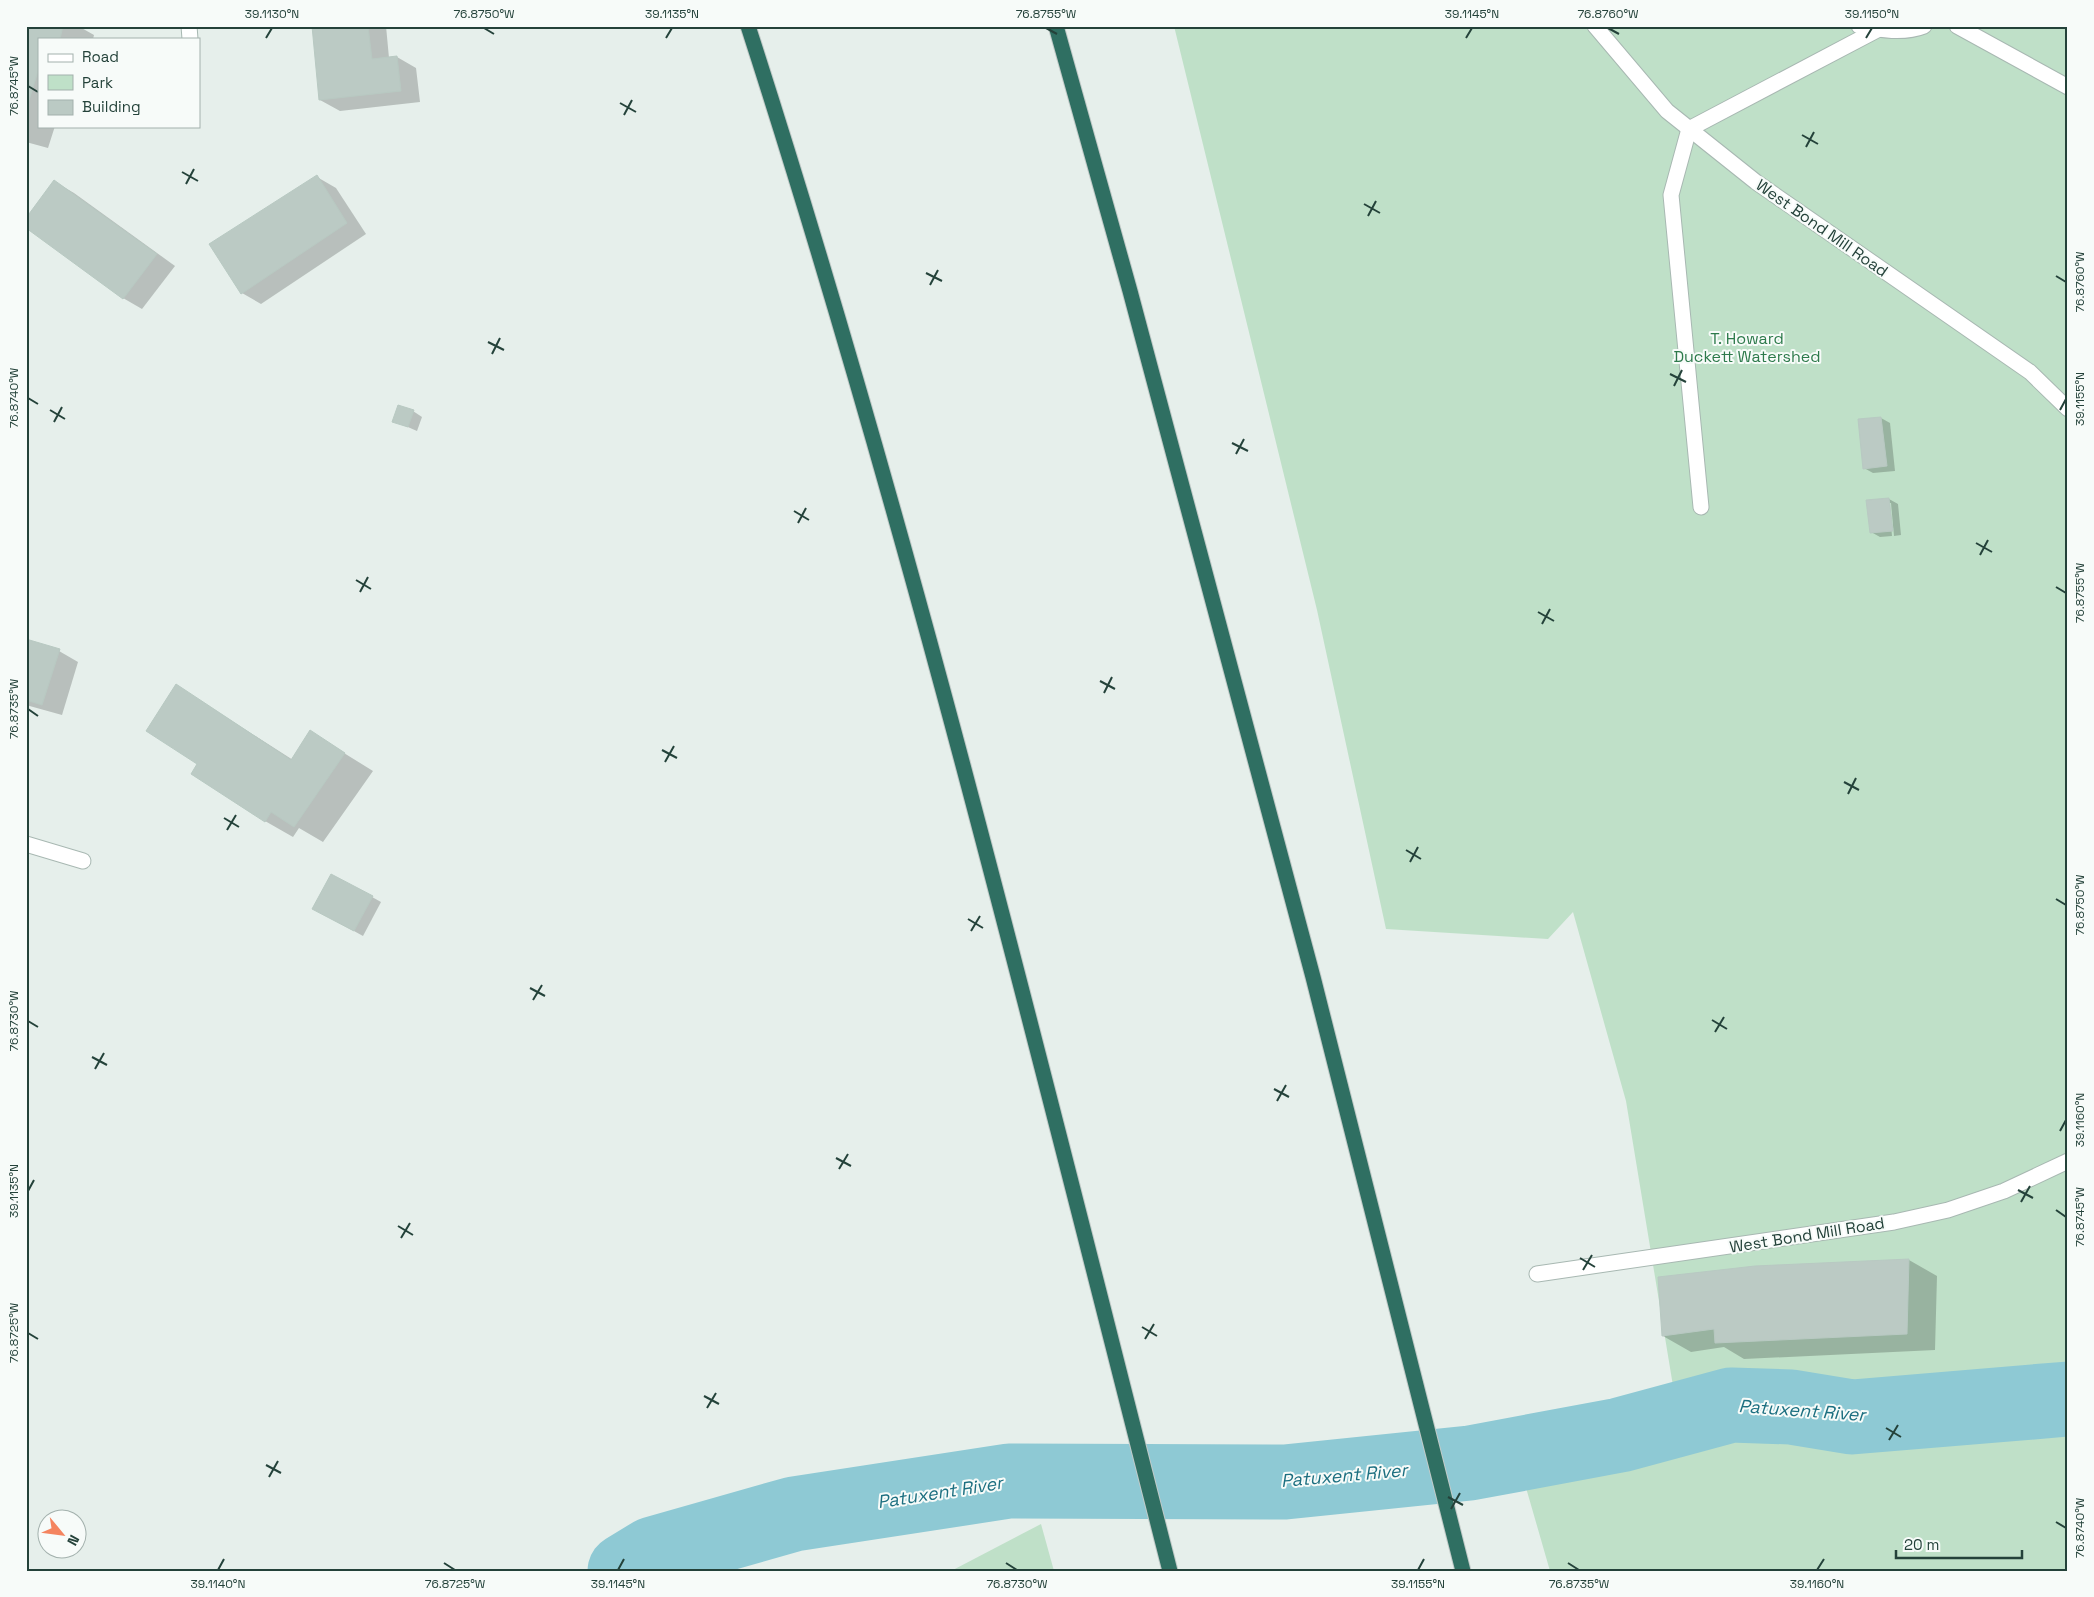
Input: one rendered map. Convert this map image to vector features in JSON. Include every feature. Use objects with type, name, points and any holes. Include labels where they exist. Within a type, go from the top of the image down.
[{"type":"highway","points":[[748,26],[854,367],[960,755],[1170,1571]]},
{"type":"highway","points":[[1056,26],[1132,300],[1313,977],[1462,1571]]},
{"type":"street","name":"West Bond Mill Road","points":[[1595,26],[1667,111],[1689,129],[1756,182],[2030,372],[2068,408]]},
{"type":"street","points":[[1859,26],[1877,30],[1915,30],[1924,26]]},
{"type":"street","points":[[1958,26],[2068,87]]},
{"type":"street","points":[[1701,507],[1672,195],[1689,129],[1877,30]]},
{"type":"street","points":[[26,844],[83,861]]},
{"type":"street","name":"West Bond Mill Road","points":[[1537,1274],[1894,1222],[1948,1210],[2004,1191],[2068,1161]]},
{"type":"green space","name":"T. Howard Duckett Watershed","points":[[1174,26],[2068,26],[2068,1571],[1550,1571],[1512,1439],[1674,1392],[1626,1101],[1573,912],[1548,939],[1386,929],[1317,610]]},
{"type":"green space","points":[[1041,1524],[1054,1571],[951,1571]]},
{"type":"building","points":[[26,26],[63,26],[60,38],[38,38],[38,71],[26,110]]},
{"type":"building","points":[[312,26],[368,26],[372,59],[397,56],[401,91],[319,100]]},
{"type":"building","points":[[317,175],[347,223],[241,294],[209,244]]},
{"type":"building","points":[[54,180],[157,254],[123,299],[26,228],[26,218]]},
{"type":"building","points":[[398,405],[414,410],[408,427],[392,422]]},
{"type":"building","points":[[1881,417],[1887,466],[1863,469],[1858,419]]},
{"type":"building","points":[[1889,498],[1893,531],[1870,533],[1866,500]]},
{"type":"building","points":[[26,639],[60,649],[42,705],[26,700]]},
{"type":"building","points":[[176,684],[291,760],[310,730],[345,753],[294,827],[271,812],[265,822],[191,774],[197,764],[146,731]]},
{"type":"building","points":[[331,874],[373,896],[354,931],[312,909]]},
{"type":"building","points":[[1909,1259],[1907,1334],[1715,1343],[1714,1329],[1662,1336],[1658,1277],[1755,1266]]},
{"type":"waterway","name":"Patuxent River","points":[[625,1571],[653,1554],[794,1514],[1009,1481],[1285,1482],[1470,1463],[1620,1435],[1731,1405],[1791,1407],[1852,1417],[2068,1399]]}]
